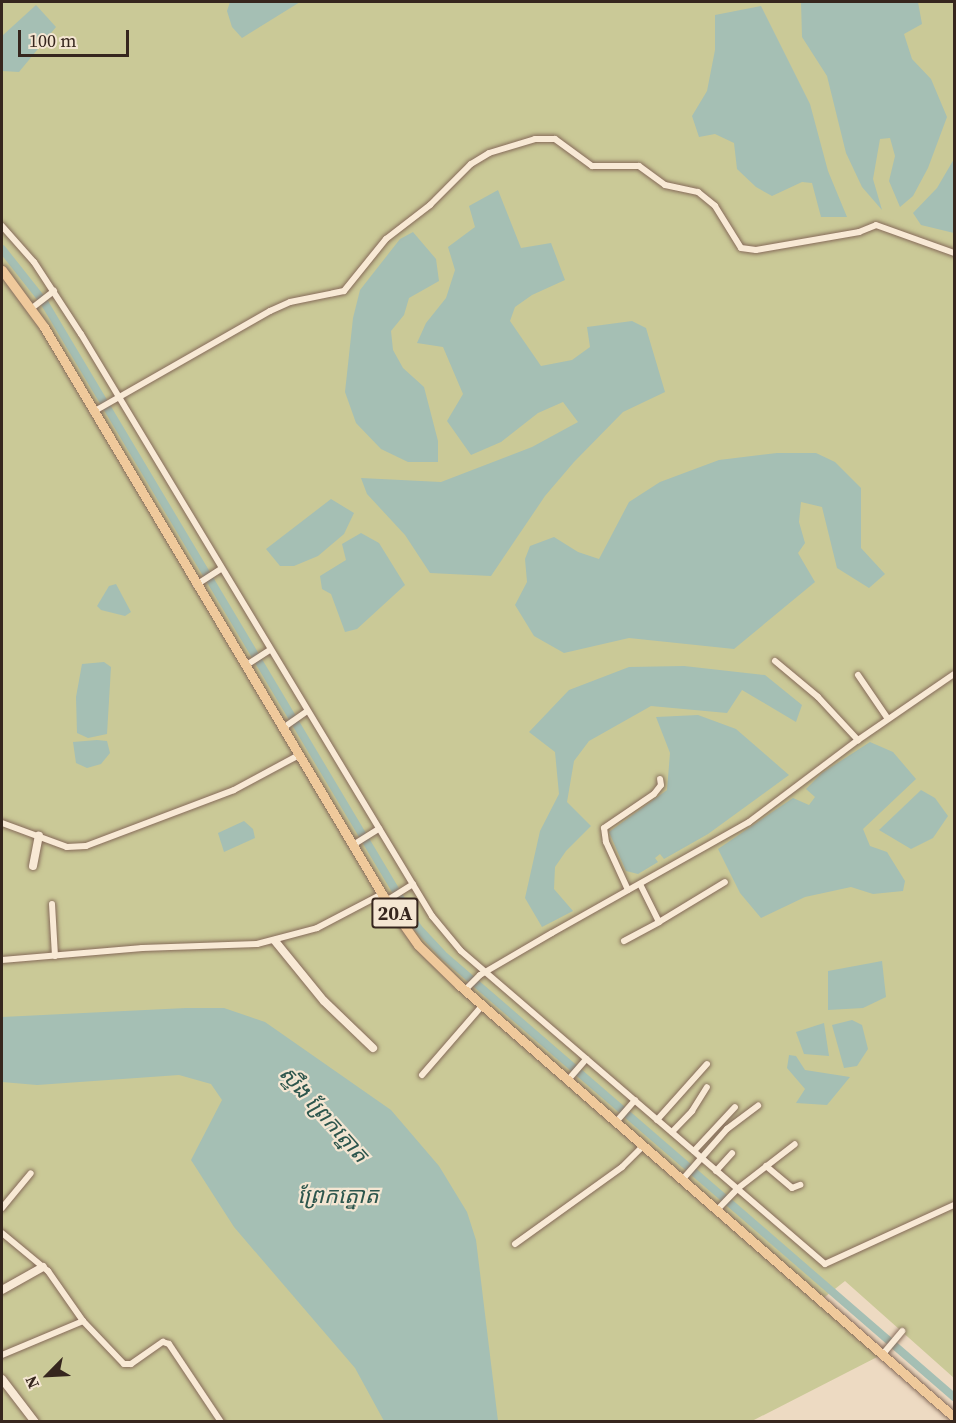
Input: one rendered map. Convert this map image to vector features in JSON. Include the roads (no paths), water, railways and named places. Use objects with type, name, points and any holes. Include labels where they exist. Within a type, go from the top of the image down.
[{"type":"main road","name":"20A","points":[[2,270],[35,305],[93,412],[244,666],[356,842],[384,898],[418,945],[467,987],[482,1006],[568,1080],[619,1118],[643,1146],[682,1180],[721,1207],[885,1351],[954,1417]]},
{"type":"street","points":[[93,412],[270,311],[290,302],[344,291],[386,239],[425,210],[471,164],[489,153],[536,139],[555,139],[592,166],[639,166],[665,185],[698,192],[715,206],[741,248],[760,249],[859,232],[876,225],[954,254]]},
{"type":"street","points":[[2,226],[34,261],[51,293],[222,569],[267,651],[307,711],[376,831],[444,931],[484,974],[586,1059],[633,1102],[694,1151],[698,1159],[716,1171],[735,1191],[825,1264],[954,1205]]},
{"type":"street","points":[[35,305],[51,293]]},
{"type":"street","points":[[196,585],[222,569]]},
{"type":"street","points":[[244,666],[267,651]]},
{"type":"street","points":[[775,661],[818,697],[858,740]]},
{"type":"street","points":[[467,987],[484,974],[784,799],[858,740],[954,674]]},
{"type":"street","points":[[858,675],[888,718]]},
{"type":"street","points":[[282,728],[307,711]]},
{"type":"street","points":[[2,822],[67,847],[86,846],[234,790],[299,755]]},
{"type":"street","points":[[628,890],[606,842],[604,828],[654,794],[661,785],[660,779]]},
{"type":"street","points":[[356,842],[376,831]]},
{"type":"street","points":[[33,866],[39,836]]},
{"type":"street","points":[[624,941],[725,882]]},
{"type":"street","points":[[2,960],[194,945],[236,946],[275,941],[317,928],[413,884]]},
{"type":"street","points":[[640,884],[659,922]]},
{"type":"street","points":[[52,904],[55,956]]},
{"type":"street","points":[[275,941],[324,1001],[373,1048]]},
{"type":"street","points":[[422,1075],[482,1006]]},
{"type":"street","points":[[568,1080],[586,1059]]},
{"type":"street","points":[[657,1120],[707,1064]]},
{"type":"street","points":[[672,1132],[692,1112],[707,1087]]},
{"type":"street","points":[[619,1118],[633,1102]]},
{"type":"street","points":[[682,1180],[698,1159],[727,1129],[758,1106]]},
{"type":"street","points":[[694,1151],[735,1107]]},
{"type":"street","points":[[721,1207],[735,1191],[795,1144]]},
{"type":"street","points":[[514,1244],[622,1167],[643,1146]]},
{"type":"street","points":[[716,1171],[732,1153]]},
{"type":"street","points":[[766,1166],[792,1188],[800,1185]]},
{"type":"street","points":[[2,1208],[31,1173]]},
{"type":"street","points":[[2,1233],[43,1267],[83,1321],[124,1364],[130,1364],[163,1342],[169,1344],[221,1422]]},
{"type":"street","points":[[2,1290],[43,1267]]},
{"type":"street","points":[[2,1355],[83,1321]]},
{"type":"street","points":[[885,1351],[902,1331]]},
{"type":"street","points":[[2,1379],[35,1422]]},
{"type":"water","points":[[230,2],[300,2],[242,38],[232,27],[227,11]]},
{"type":"water","points":[[801,2],[918,2],[922,24],[904,34],[912,59],[931,79],[947,117],[928,168],[913,196],[900,207],[889,181],[895,156],[890,138],[880,139],[873,179],[882,210],[862,187],[846,153],[827,76],[802,37]]},
{"type":"water","points":[[36,5],[56,27],[19,72],[2,71],[2,36]]},
{"type":"water","points":[[761,6],[810,104],[828,171],[847,217],[821,217],[812,183],[802,182],[772,196],[756,187],[737,169],[734,143],[715,134],[699,137],[692,116],[707,91],[715,50],[715,15]]},
{"type":"water","points":[[954,159],[954,233],[921,225],[913,213],[937,188]]},
{"type":"water","points":[[498,190],[521,248],[551,243],[565,280],[532,295],[515,307],[510,321],[541,366],[572,360],[590,347],[587,327],[632,321],[646,328],[665,392],[623,412],[574,462],[545,496],[491,576],[430,573],[405,535],[367,494],[361,478],[441,482],[532,447],[578,422],[563,402],[538,413],[501,442],[471,455],[447,421],[463,394],[443,347],[417,343],[426,323],[446,298],[455,270],[448,247],[475,227],[469,206]]},
{"type":"water","points":[[413,232],[436,259],[439,281],[409,298],[404,315],[391,331],[393,350],[403,368],[424,387],[438,441],[438,462],[408,462],[381,449],[356,423],[345,392],[353,318],[360,290],[400,239]]},
{"type":"water","points":[[777,453],[816,453],[835,462],[861,488],[861,548],[885,574],[869,588],[837,568],[822,507],[801,502],[799,522],[805,543],[798,553],[815,582],[734,649],[629,638],[564,653],[534,636],[515,605],[527,582],[525,559],[530,546],[554,537],[578,552],[599,559],[629,502],[660,482],[719,460]]},
{"type":"water","points":[[331,499],[354,513],[344,534],[318,556],[294,566],[280,566],[266,549]]},
{"type":"water","points":[[361,533],[379,543],[405,585],[357,629],[345,632],[331,594],[322,589],[320,576],[346,560],[342,544]]},
{"type":"water","points":[[116,584],[131,612],[125,616],[101,610],[97,606],[109,586]]},
{"type":"water","points":[[104,662],[111,667],[107,734],[88,738],[77,733],[76,697],[82,664]]},
{"type":"water","points":[[684,666],[765,675],[802,705],[796,722],[742,690],[727,713],[651,706],[589,741],[574,761],[567,802],[591,826],[566,851],[555,867],[554,889],[573,911],[542,927],[525,898],[540,831],[559,794],[555,752],[529,732],[569,690],[629,667]]},
{"type":"water","points":[[698,715],[736,729],[789,775],[708,834],[664,859],[660,854],[655,858],[658,862],[638,874],[626,871],[609,832],[667,790],[670,753],[656,717]]},
{"type":"water","points":[[107,741],[110,753],[101,764],[87,768],[76,763],[73,742]]},
{"type":"water","points":[[870,742],[893,752],[916,779],[863,829],[870,846],[887,852],[905,881],[903,891],[873,894],[851,887],[805,897],[761,918],[740,893],[718,849],[793,798],[809,805],[815,797],[806,789],[822,773]]},
{"type":"water","points":[[921,790],[935,798],[948,816],[933,838],[911,849],[879,830]]},
{"type":"water","points":[[244,821],[253,829],[255,838],[224,852],[218,833]]},
{"type":"water","points":[[882,961],[886,997],[863,1008],[828,1010],[828,971]]},
{"type":"water","name":"ព្រែកត្នោត","points":[[224,1008],[265,1022],[391,1110],[439,1166],[467,1212],[476,1240],[498,1421],[384,1421],[355,1368],[234,1227],[191,1160],[222,1100],[211,1084],[179,1075],[37,1085],[2,1082],[2,1017]]},
{"type":"water","points":[[852,1020],[862,1025],[868,1049],[857,1066],[844,1068],[832,1025]]},
{"type":"water","points":[[824,1023],[829,1056],[804,1054],[796,1032]]},
{"type":"water","points":[[789,1055],[796,1056],[805,1070],[850,1077],[827,1105],[796,1103],[805,1089],[787,1068]]},
{"type":"waterway","points":[[2,249],[44,302],[418,928],[442,954],[954,1397]]},
{"type":"water label","name":"ស្ទឹង ព្រែកត្នោត","points":[[324,1114]]}]
